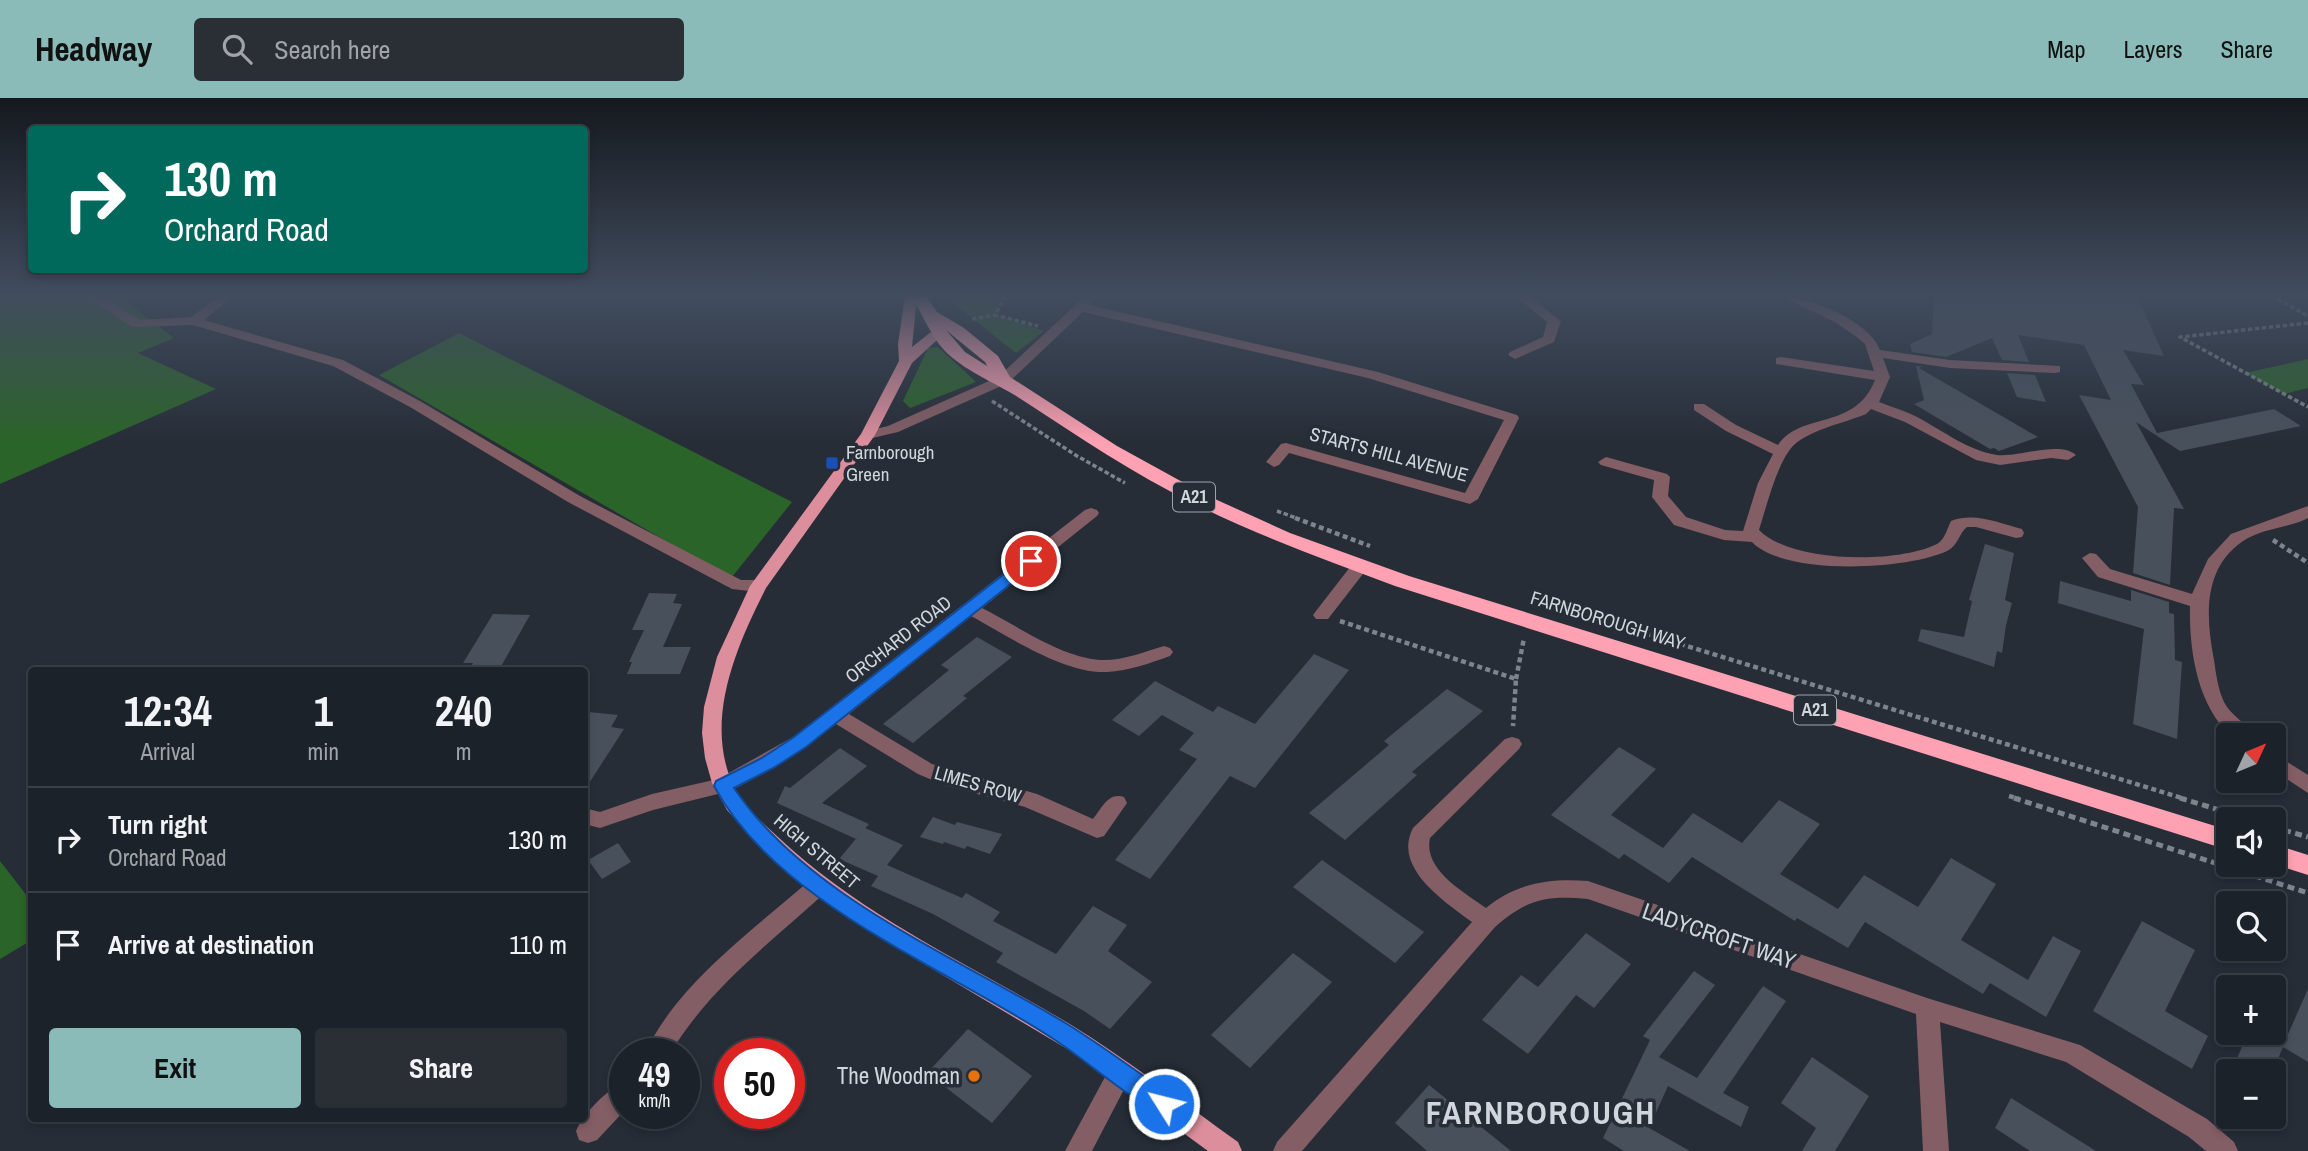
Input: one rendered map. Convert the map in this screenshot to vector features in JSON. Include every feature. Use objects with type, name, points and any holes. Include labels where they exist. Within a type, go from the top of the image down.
[{"type":"highway","name":"A21","points":[[956,345],[974,366],[1003,380]]},
{"type":"highway","name":"FARNBOROUGH WAY","points":[[1003,380],[1111,450],[1199,499],[1283,537],[1366,556],[1528,621],[2216,836]]},
{"type":"highway","points":[[2286,858],[2308,865]]},
{"type":"main road","name":"HIGH STREET","points":[[905,345],[906,361]]},
{"type":"main road","name":"HIGH STREET","points":[[919,345],[906,361],[868,435],[758,586],[732,642],[720,676],[712,713],[713,748],[723,786],[741,813],[774,848],[818,886],[853,911],[1061,1032],[1121,1072],[1228,1151]]},
{"type":"street","points":[[277,345],[338,363],[415,404],[574,499],[738,585],[758,586]]},
{"type":"street","points":[[868,435],[893,429],[1003,380],[1041,345]]},
{"type":"street","name":"STARTS HILL AVENUE","points":[[1250,345],[1373,375],[1512,418],[1470,499],[1286,447],[1274,463]]},
{"type":"street","points":[[1515,355],[1536,345]]},
{"type":"street","points":[[1752,534],[1766,483],[1780,452],[1797,436],[1861,411],[1871,404],[1883,377],[1872,345]]},
{"type":"street","points":[[1874,353],[1950,364],[2054,369]]},
{"type":"street","points":[[1781,361],[1818,374],[1883,377]]},
{"type":"street","points":[[1871,404],[1910,419],[1976,455],[2000,460],[2051,454],[2068,455]]},
{"type":"street","points":[[1699,407],[1731,428],[1780,452]]},
{"type":"street","points":[[1606,462],[1662,477],[1660,497],[1680,521],[1724,535],[1752,534],[1765,546],[1807,558],[1854,562],[1907,558],[1944,547],[1957,525],[1965,522],[2016,533]]},
{"type":"street","points":[[2232,723],[2215,703],[2209,685],[2198,602],[2208,575],[2230,542],[2257,530],[2297,519],[2308,511]]},
{"type":"street","name":"ORCHARD ROAD","points":[[588,817],[600,820],[652,802],[723,786],[769,762],[971,609],[1091,513]]},
{"type":"street","points":[[1322,615],[1366,556]]},
{"type":"street","points":[[2090,558],[2104,573],[2198,602]]},
{"type":"street","points":[[971,609],[1082,663],[1103,666],[1164,652]]},
{"type":"street","name":"LIMES ROW","points":[[835,714],[925,769],[944,777],[1021,797],[1097,830],[1117,803]]},
{"type":"street","points":[[1487,920],[1424,866],[1418,850],[1420,834],[1512,744]]},
{"type":"street","points":[[2286,769],[2308,785]]},
{"type":"street","points":[[665,1038],[697,998],[818,886]]},
{"type":"street","name":"LADYCROFT WAY","points":[[1286,1151],[1487,920],[1508,901],[1528,893],[1568,888],[1588,890],[1927,1008],[2072,1053],[2198,1128],[2225,1151]]},
{"type":"street","points":[[1927,1008],[1936,1151]]},
{"type":"street","points":[[1078,1151],[1121,1072]]},
{"type":"street","points":[[588,1131],[609,1109]]},
{"type":"path","points":[[2195,345],[2308,407]]},
{"type":"path","points":[[1269,508],[1366,556]]},
{"type":"path","points":[[2257,530],[2308,563]]},
{"type":"path","points":[[1322,615],[1516,679]]},
{"type":"path","points":[[1512,744],[1516,679],[1528,621]]},
{"type":"path","points":[[1610,622],[2216,809]]},
{"type":"path","points":[[2286,831],[2308,837]]},
{"type":"green space","points":[[0,345],[157,345],[138,353],[216,389],[0,484]]},
{"type":"green space","points":[[436,345],[483,345],[792,502],[732,577],[379,375]]},
{"type":"green space","points":[[1006,345],[1026,345],[1016,353]]},
{"type":"green space","points":[[938,347],[976,382],[910,408],[903,401],[928,348]]},
{"type":"green space","points":[[2308,359],[2308,388],[2284,394],[2245,373]]},
{"type":"green space","points":[[0,861],[28,897],[28,942],[0,959]]},
{"type":"building","points":[[1910,345],[1975,345],[1946,357],[1912,352]]},
{"type":"building","points":[[1995,345],[2022,345],[2029,362],[2002,360]]},
{"type":"building","points":[[2084,345],[2159,345],[2164,356],[2123,350],[2144,385],[2131,384],[2157,433],[2274,409],[2301,426],[2180,451],[2136,422],[2184,509],[2174,508],[2170,585],[2133,573],[2138,507],[2079,395],[2111,400]]},
{"type":"building","points":[[1916,366],[1922,366],[1919,368],[2038,437],[1999,451],[1990,449],[1914,404],[1924,400]]},
{"type":"building","points":[[2007,373],[2035,375],[2046,402],[2017,397]]},
{"type":"building","points":[[1985,544],[2014,553],[2005,600],[2012,603],[2002,653],[1997,651],[1994,667],[1918,641],[1921,629],[1964,637],[1972,601],[1969,600]]},
{"type":"building","points":[[2060,581],[2131,601],[2131,590],[2169,602],[2169,613],[2174,614],[2175,660],[2182,662],[2177,739],[2133,724],[2144,629],[2058,603]]},
{"type":"building","points":[[649,593],[677,594],[673,603],[682,604],[663,647],[691,647],[680,674],[627,674],[632,662],[629,662],[644,630],[632,630]]},
{"type":"building","points":[[493,614],[530,615],[501,667],[471,667],[473,663],[463,663]]},
{"type":"building","points":[[977,637],[1012,657],[963,696],[967,698],[913,743],[883,724],[949,670],[941,665]]},
{"type":"building","points":[[1314,654],[1349,670],[1255,788],[1230,776],[1150,879],[1115,860],[1197,759],[1179,750],[1194,733],[1162,715],[1139,736],[1112,720],[1155,681],[1213,712],[1218,706],[1255,724]]},
{"type":"building","points":[[1447,689],[1483,711],[1412,772],[1417,775],[1345,840],[1309,813],[1389,745],[1384,741]]},
{"type":"building","points":[[588,713],[618,715],[611,727],[624,729],[588,785]]},
{"type":"building","points":[[1619,747],[1656,769],[1611,815],[1663,848],[1693,813],[1742,843],[1779,800],[1820,824],[1780,874],[1838,909],[1864,875],[1918,907],[1951,858],[1996,884],[1961,940],[2028,980],[2053,936],[2081,951],[2046,1017],[1990,983],[1983,994],[1865,922],[1848,948],[1797,918],[1795,921],[1692,857],[1669,883],[1624,854],[1619,859],[1551,815]]},
{"type":"building","points":[[840,748],[867,766],[822,803],[869,824],[856,839],[777,803],[785,786],[790,788]]},
{"type":"building","points":[[933,817],[955,825],[957,822],[1002,834],[990,854],[967,846],[965,849],[920,837]]},
{"type":"building","points":[[865,828],[903,845],[887,865],[962,898],[966,893],[1000,912],[993,921],[1056,954],[1093,906],[1127,925],[1108,951],[1152,982],[1110,1029],[1084,1011],[996,962],[1003,953],[933,914],[871,886],[878,876],[839,859]]},
{"type":"building","points":[[618,843],[631,862],[602,879],[588,860]]},
{"type":"building","points":[[1322,860],[1424,932],[1395,963],[1293,887]]},
{"type":"building","points":[[2142,921],[2195,950],[2165,1011],[2208,1036],[2192,1069],[2093,1011]]},
{"type":"building","points":[[1586,933],[1631,964],[1594,1008],[1576,995],[1528,1054],[1482,1020],[1521,975],[1538,987]]},
{"type":"building","points":[[1293,953],[1332,982],[1250,1068],[1211,1035]]},
{"type":"building","points":[[1694,971],[1715,985],[1659,1057],[1697,1078],[1763,986],[1786,1001],[1723,1093],[1749,1107],[1741,1127],[1668,1086],[1649,1128],[1690,1151],[1624,1151],[1603,1138],[1650,1040],[1643,1036]]},
{"type":"building","points":[[2308,989],[2308,1062],[2283,1047],[2278,1059],[2237,1059],[2243,1045],[2286,1045],[2286,1039]]},
{"type":"building","points":[[968,1029],[1032,1076],[992,1123],[927,1073]]},
{"type":"building","points":[[1812,1057],[1869,1096],[1835,1151],[1802,1151],[1816,1128],[1781,1103]]},
{"type":"building","points":[[1429,1085],[1511,1151],[1427,1151],[1395,1123]]},
{"type":"building","points":[[2011,1098],[2096,1151],[2030,1151],[1995,1128]]},
{"type":"place","name":"Farnborough Green","points":[[832,463]]},
{"type":"place","name":"The Woodman","points":[[974,1076]]},
{"type":"district","name":"FARNBOROUGH","points":[[1541,1113]]},
{"type":"route","points":[[1031,561],[800,742],[723,786],[741,813],[774,848],[818,886],[853,911],[1061,1032],[1164,1104]]}]
